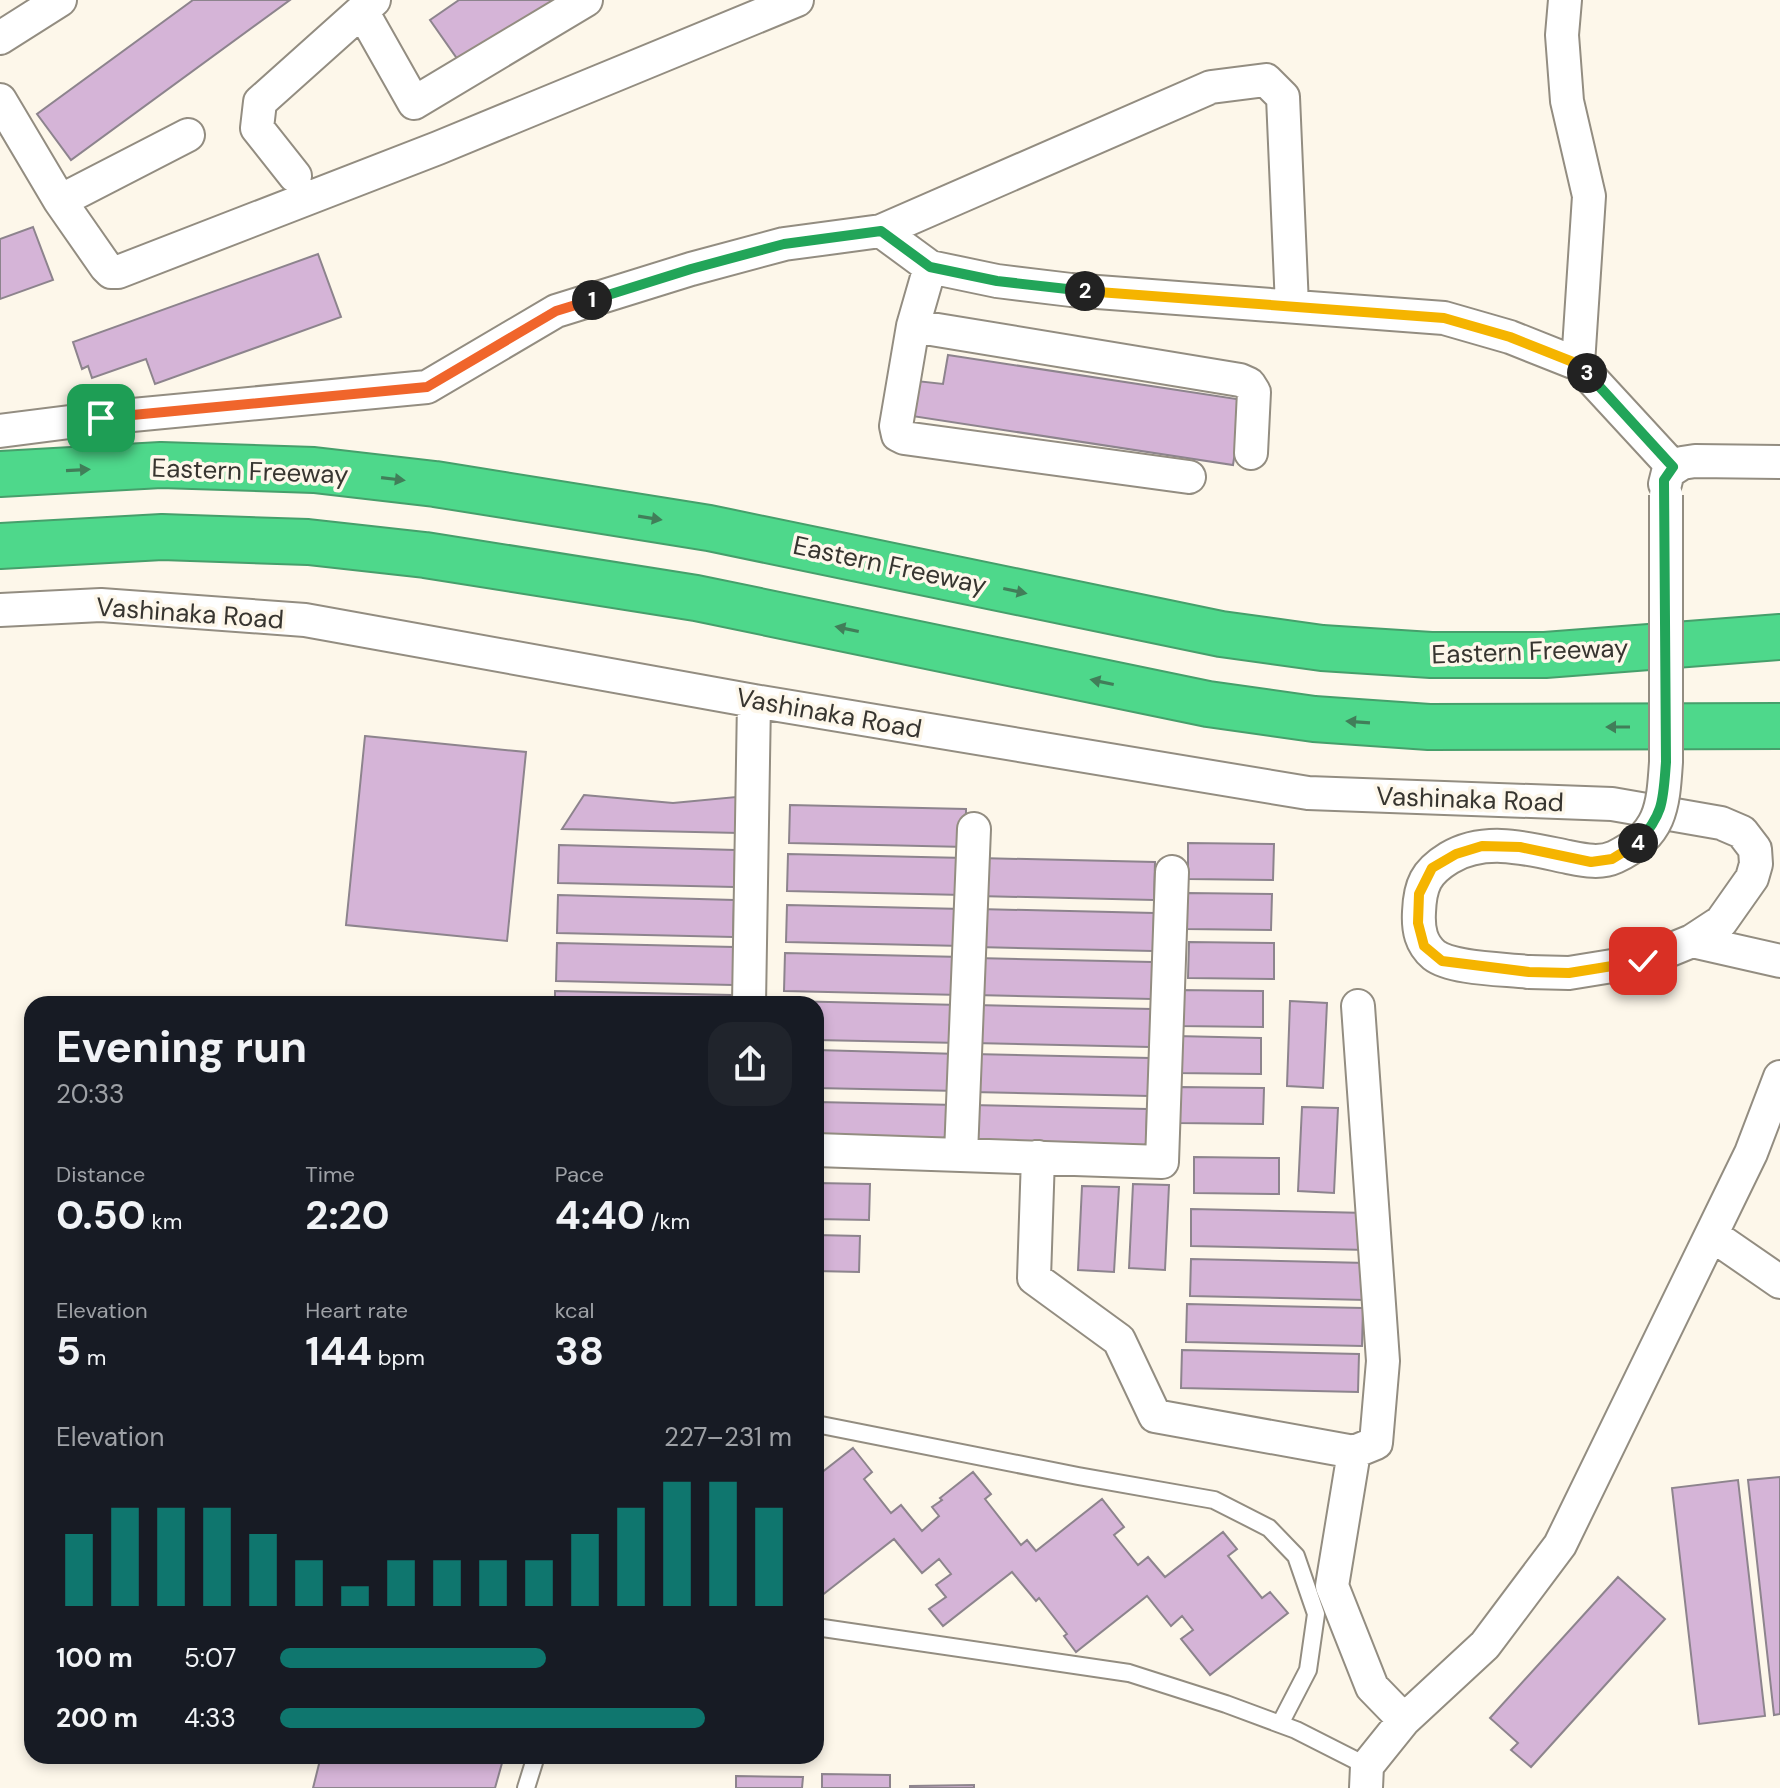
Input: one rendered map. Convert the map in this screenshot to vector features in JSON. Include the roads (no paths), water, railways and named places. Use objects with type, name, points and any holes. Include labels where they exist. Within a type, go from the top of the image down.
[{"type":"highway","name":"Eastern Freeway","points":[[0,474],[161,465],[314,470],[435,484],[709,528],[1221,634],[1322,648],[1431,655],[1545,655],[1780,637]]},
{"type":"highway","points":[[0,546],[162,537],[308,542],[425,555],[696,598],[1208,704],[1314,719],[1429,727],[1780,726]]},
{"type":"street","points":[[0,38],[60,0]]},
{"type":"street","points":[[414,103],[586,0]]},
{"type":"street","points":[[0,100],[60,201],[106,267],[111,272],[118,272],[438,148],[738,11],[797,0]]},
{"type":"street","points":[[1565,0],[1562,35],[1567,101],[1589,196],[1578,364]]},
{"type":"street","points":[[295,176],[257,128],[260,102],[368,5],[438,148]]},
{"type":"street","points":[[0,431],[427,387],[556,311],[784,244],[881,231],[1211,87],[1266,80],[1283,97],[1292,306]]},
{"type":"street","points":[[60,201],[188,135]]},
{"type":"street","points":[[881,231],[930,267],[997,281],[1071,290],[1444,318],[1510,337],[1578,364],[1670,481],[1695,461],[1780,462]]},
{"type":"street","points":[[930,267],[913,326],[896,426],[898,435],[1189,477]]},
{"type":"street","points":[[913,326],[1240,380],[1249,384],[1254,392],[1251,453]]},
{"type":"street","name":"Vashinaka Road","points":[[0,610],[101,605],[305,620],[754,701],[1308,793],[1612,804],[1721,823],[1742,832],[1767,850],[1756,864],[1752,878],[1721,922],[1692,941],[1643,961],[1569,973],[1529,972],[1442,961],[1424,946],[1418,923],[1419,894],[1432,868],[1456,854],[1482,846],[1520,847],[1591,862],[1612,859],[1639,843],[1653,824],[1663,805],[1666,762],[1670,481]]},
{"type":"street","points":[[749,996],[754,701]]},
{"type":"street","points":[[961,1154],[974,829]]},
{"type":"street","points":[[824,1150],[1162,1162],[1172,872]]},
{"type":"street","points":[[1692,941],[1780,961]]},
{"type":"street","points":[[1038,1157],[1034,1278],[1119,1340],[1155,1416],[1354,1452],[1376,1443],[1383,1361],[1358,1006]]},
{"type":"street","points":[[1366,1777],[1404,1720],[1485,1645],[1560,1545],[1751,1153],[1780,1077]]},
{"type":"street","points":[[1712,1235],[1780,1282]]},
{"type":"street","points":[[1354,1452],[1332,1586],[1372,1687],[1404,1720]]},
{"type":"lane","points":[[824,1426],[1214,1500],[1269,1528],[1296,1556],[1316,1614],[1308,1670],[1280,1724]]},
{"type":"lane","points":[[824,1628],[1129,1673],[1280,1724],[1366,1777]]},
{"type":"lane","points":[[526,1788],[534,1764]]}]
